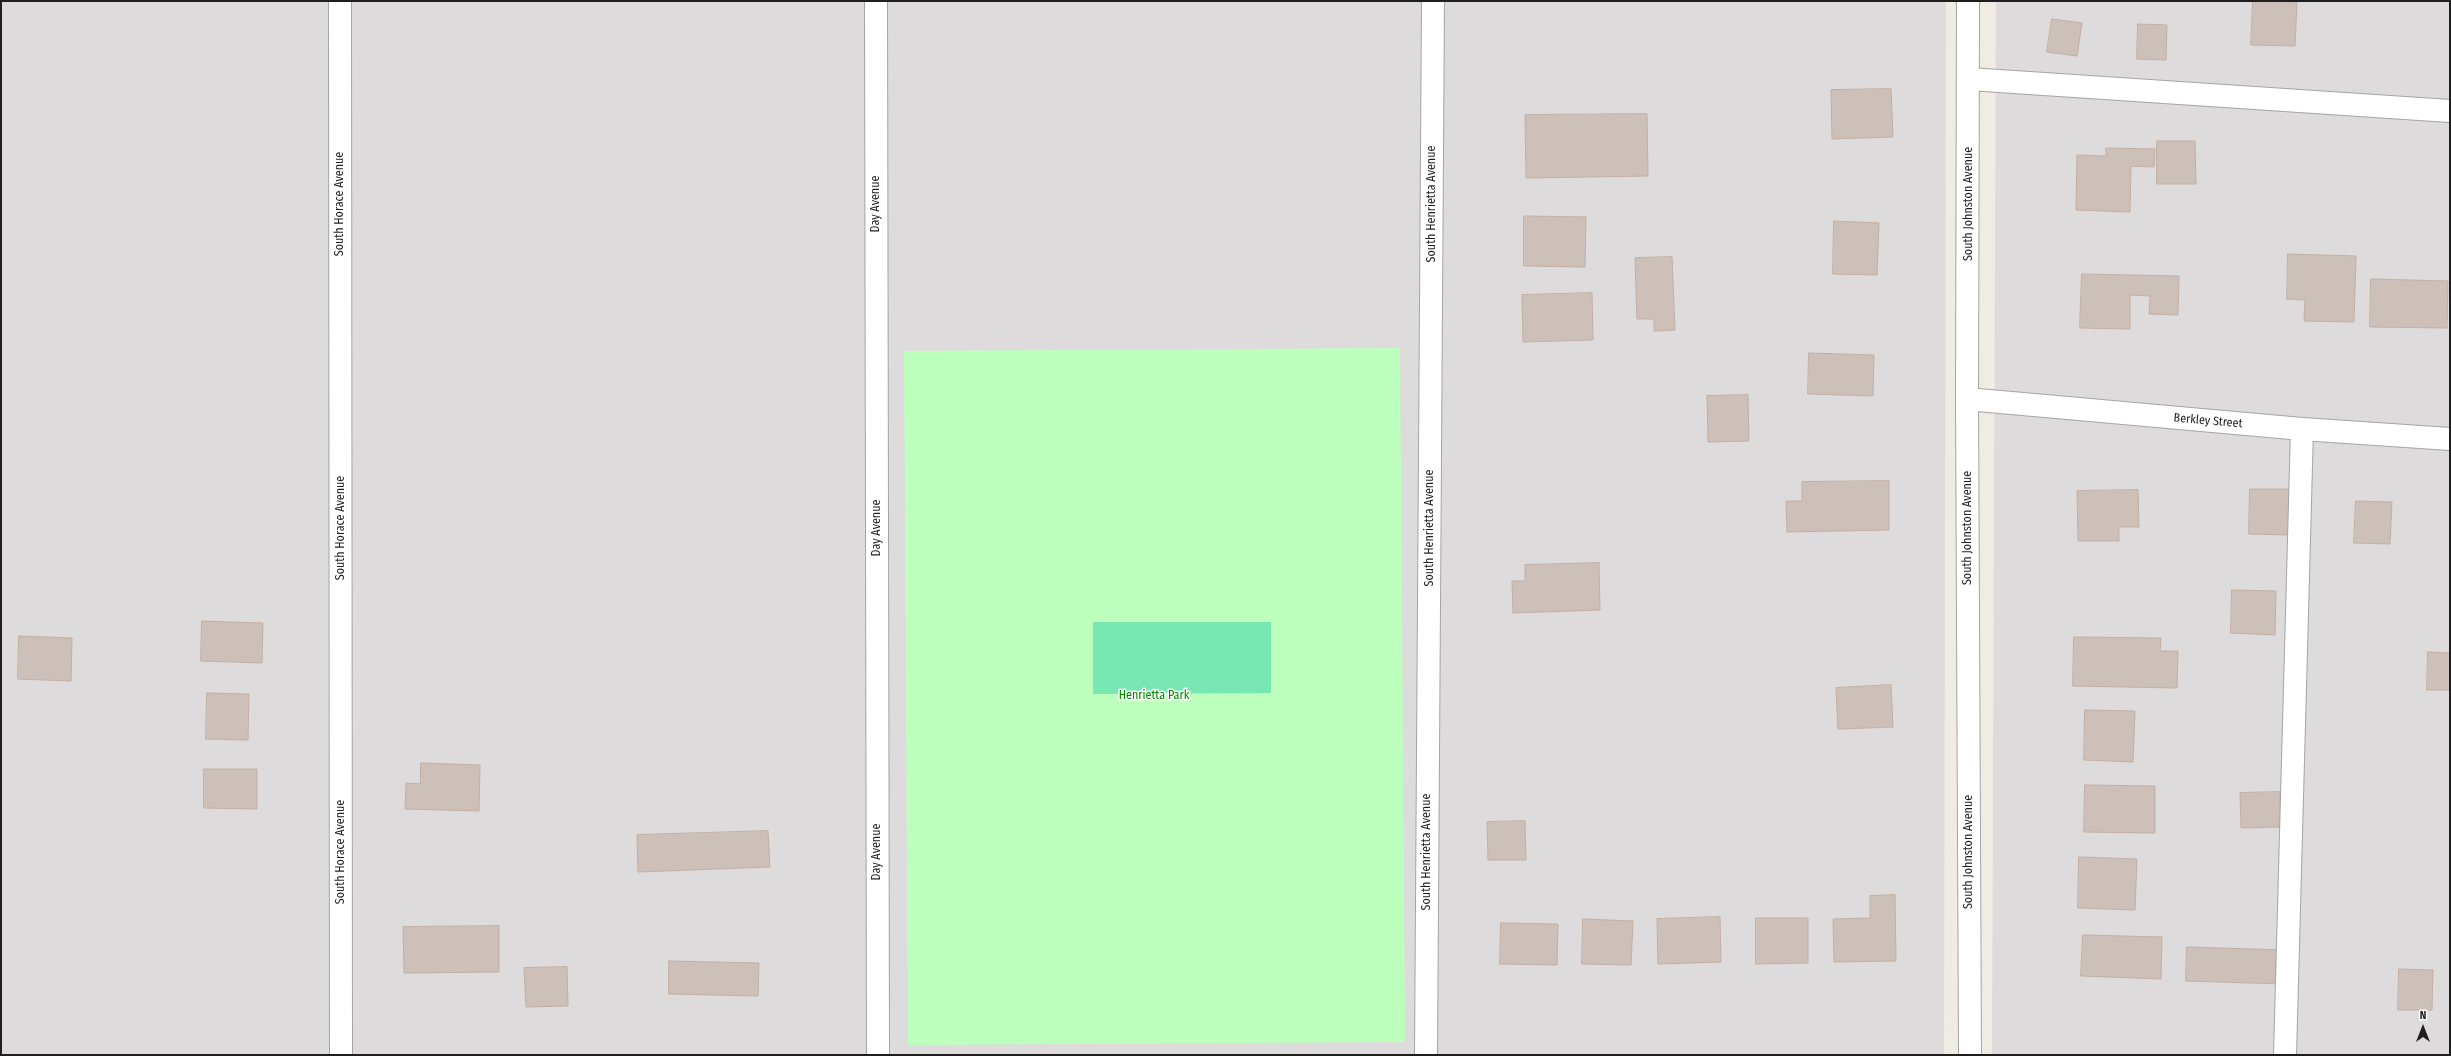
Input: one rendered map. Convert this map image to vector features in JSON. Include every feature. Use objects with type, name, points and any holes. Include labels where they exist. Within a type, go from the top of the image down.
[{"type":"street","name":"South Horace Avenue","points":[[340,1],[342,1055]]},
{"type":"street","name":"Day Avenue","points":[[876,1],[878,1055]]},
{"type":"street","name":"South Henrietta Avenue","points":[[1426,1055],[1433,1]]},
{"type":"street","name":"South Johnston Avenue","points":[[1968,1],[1967,399],[1970,1055]]},
{"type":"street","points":[[1969,79],[2450,110]]},
{"type":"street","name":"Berkley Street","points":[[1967,399],[2302,430],[2450,439]]},
{"type":"street","points":[[2284,1055],[2302,430]]},
{"type":"shaded area","points":[[1,1],[1946,1],[1944,1055],[1,1055]]},
{"type":"shaded area","points":[[1996,1],[2450,1],[2450,1055],[1992,1055]]},
{"type":"green space","name":"Henrietta Park","points":[[1400,348],[1405,1042],[908,1045],[904,351]]},
{"type":"green space","points":[[1093,622],[1271,622],[1271,693],[1093,694]]},
{"type":"building","points":[[2253,1],[2297,2],[2295,46],[2251,45]]},
{"type":"building","points":[[2052,19],[2082,23],[2077,56],[2047,52]]},
{"type":"building","points":[[2138,24],[2167,25],[2166,60],[2137,59]]},
{"type":"building","points":[[1891,89],[1893,137],[1832,139],[1831,90]]},
{"type":"building","points":[[1647,114],[1648,176],[1526,178],[1525,115]]},
{"type":"building","points":[[2157,141],[2195,141],[2196,184],[2157,184]]},
{"type":"building","points":[[2106,148],[2155,149],[2154,167],[2131,166],[2130,212],[2076,210],[2077,155],[2106,156]]},
{"type":"building","points":[[1524,216],[1586,217],[1585,267],[1524,266]]},
{"type":"building","points":[[1834,221],[1879,223],[1877,275],[1833,274]]},
{"type":"building","points":[[2288,254],[2356,256],[2354,322],[2304,321],[2305,300],[2287,299]]},
{"type":"building","points":[[1672,257],[1675,330],[1654,331],[1654,319],[1637,319],[1635,258]]},
{"type":"building","points":[[2082,274],[2179,276],[2178,315],[2149,314],[2150,296],[2130,295],[2130,329],[2080,328]]},
{"type":"building","points":[[2371,279],[2448,281],[2447,328],[2370,327]]},
{"type":"building","points":[[1592,293],[1593,340],[1523,342],[1522,295]]},
{"type":"building","points":[[1809,353],[1874,355],[1873,396],[1808,394]]},
{"type":"building","points":[[1748,395],[1749,441],[1708,442],[1707,396]]},
{"type":"building","points":[[1889,481],[1889,530],[1787,532],[1786,501],[1802,501],[1802,482]]},
{"type":"building","points":[[2250,489],[2291,489],[2290,535],[2249,534]]},
{"type":"building","points":[[2138,490],[2139,527],[2119,527],[2119,541],[2078,541],[2077,491]]},
{"type":"building","points":[[2356,501],[2392,502],[2390,544],[2354,543]]},
{"type":"building","points":[[1599,563],[1600,610],[1513,613],[1512,581],[1525,581],[1525,565]]},
{"type":"building","points":[[2232,590],[2276,591],[2275,635],[2231,633]]},
{"type":"building","points":[[202,621],[263,623],[262,663],[201,661]]},
{"type":"building","points":[[19,636],[72,638],[71,681],[18,679]]},
{"type":"building","points":[[2074,637],[2161,638],[2160,651],[2178,651],[2177,688],[2073,686]]},
{"type":"building","points":[[2428,652],[2450,653],[2450,690],[2427,690]]},
{"type":"building","points":[[1891,685],[1893,727],[1838,729],[1836,688]]},
{"type":"building","points":[[207,693],[249,694],[248,740],[206,739]]},
{"type":"building","points":[[2085,710],[2135,711],[2133,762],[2084,760]]},
{"type":"building","points":[[421,763],[480,765],[479,811],[405,809],[406,783],[420,784]]},
{"type":"building","points":[[204,769],[257,769],[257,809],[204,808]]},
{"type":"building","points":[[2085,785],[2155,786],[2155,833],[2084,832]]},
{"type":"building","points":[[2280,792],[2281,827],[2241,828],[2240,793]]},
{"type":"building","points":[[1525,821],[1526,860],[1488,860],[1487,822]]},
{"type":"building","points":[[768,831],[770,867],[638,872],[637,835]]},
{"type":"building","points":[[2079,857],[2137,859],[2135,910],[2078,908]]},
{"type":"building","points":[[1895,895],[1896,961],[1834,962],[1833,919],[1870,918],[1870,896]]},
{"type":"building","points":[[1720,917],[1721,962],[1658,964],[1657,919]]},
{"type":"building","points":[[1756,918],[1808,918],[1808,963],[1756,964]]},
{"type":"building","points":[[1583,919],[1633,921],[1631,965],[1582,964]]},
{"type":"building","points":[[1501,923],[1558,924],[1557,965],[1500,964]]},
{"type":"building","points":[[499,926],[499,972],[404,973],[403,927]]},
{"type":"building","points":[[2083,935],[2162,937],[2161,979],[2081,976]]},
{"type":"building","points":[[2187,947],[2284,950],[2283,984],[2186,981]]},
{"type":"building","points":[[669,961],[759,963],[758,996],[669,994]]},
{"type":"building","points":[[567,967],[568,1006],[526,1007],[524,968]]},
{"type":"building","points":[[2399,969],[2433,970],[2432,1010],[2398,1010]]}]
